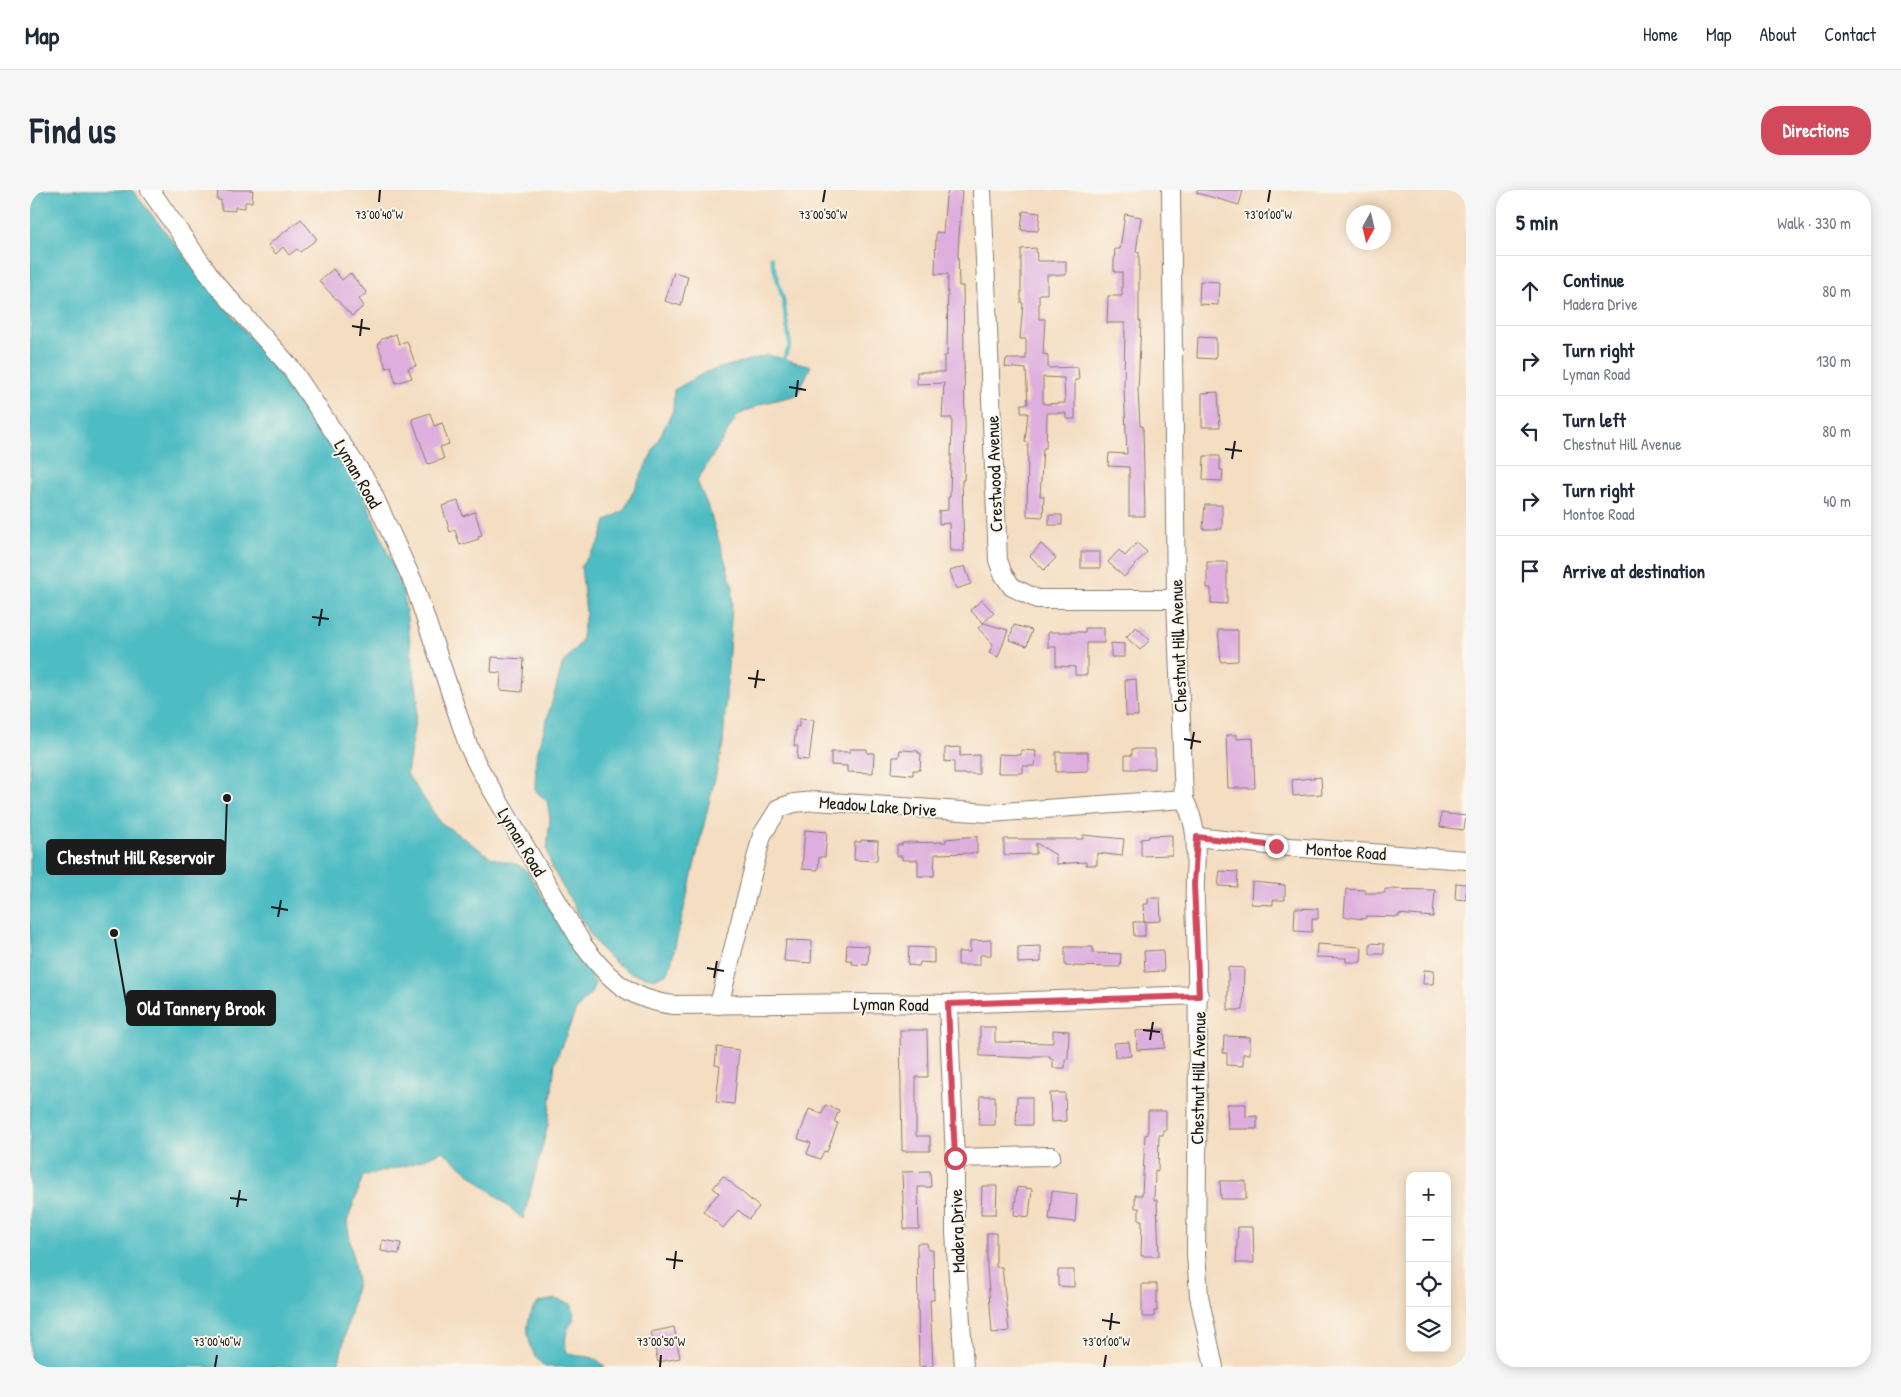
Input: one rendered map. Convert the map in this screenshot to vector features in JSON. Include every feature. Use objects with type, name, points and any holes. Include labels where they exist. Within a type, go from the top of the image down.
[{"type":"street","name":"Lyman Road","points":[[150,190],[216,284],[291,368],[368,483],[414,584],[468,744],[478,766],[583,946],[620,986],[644,999],[674,1005],[948,1004],[1199,996]]},
{"type":"street","name":"Crestwood Avenue","points":[[982,190],[998,560],[1003,574],[1012,587],[1037,599],[1176,598]]},
{"type":"street","name":"Chestnut Hill Avenue","points":[[1171,190],[1176,598],[1184,799],[1193,817],[1197,837],[1194,884],[1199,996],[1196,1254],[1199,1296],[1214,1367]]},
{"type":"street","name":"Meadow Lake Drive","points":[[720,1005],[762,834],[779,808],[794,803],[815,801],[990,813],[1184,799]]},
{"type":"street","name":"Montoe Road","points":[[1197,837],[1276,846],[1466,860]]},
{"type":"street","name":"Madera Drive","points":[[948,1004],[955,1158],[955,1233],[964,1367]]},
{"type":"street","points":[[955,1158],[1051,1156]]},
{"type":"water","points":[[30,190],[132,190],[303,404],[360,486],[403,590],[418,700],[407,774],[440,822],[492,858],[516,864],[527,871],[595,983],[591,993],[576,1010],[555,1062],[548,1125],[523,1219],[443,1151],[412,1164],[363,1176],[347,1222],[357,1282],[338,1367],[30,1367]]},
{"type":"water","points":[[768,355],[811,366],[797,395],[764,403],[738,415],[697,481],[709,509],[733,587],[723,744],[669,972],[654,979],[631,973],[602,951],[552,868],[547,850],[550,818],[547,801],[535,790],[536,758],[563,663],[581,642],[586,613],[581,566],[600,541],[606,521],[624,510],[673,410],[674,390],[706,372]]},
{"type":"water","points":[[555,1299],[571,1304],[573,1311],[574,1319],[566,1335],[566,1351],[571,1354],[595,1359],[605,1367],[545,1367],[539,1361],[530,1344],[528,1335],[529,1317],[539,1302]]},
{"type":"building","points":[[218,190],[253,190],[252,202],[245,202],[245,208],[235,207],[235,211],[221,210],[221,200],[217,200]]},
{"type":"building","points":[[949,190],[962,190],[958,252],[959,286],[963,286],[965,425],[964,480],[962,480],[964,551],[950,551],[949,523],[939,524],[939,511],[948,510],[948,497],[950,497],[952,418],[942,418],[944,383],[917,384],[917,372],[944,372],[944,356],[947,356],[948,274],[935,274],[936,232],[943,233],[946,197]]},
{"type":"building","points":[[1197,190],[1243,190],[1239,205],[1197,193]]},
{"type":"building","points":[[1023,211],[1040,213],[1038,231],[1021,230]]},
{"type":"building","points":[[1125,214],[1141,217],[1136,252],[1139,252],[1139,321],[1141,321],[1138,391],[1140,426],[1143,426],[1145,516],[1129,516],[1129,467],[1108,466],[1109,453],[1127,454],[1124,388],[1125,323],[1107,323],[1108,296],[1122,296],[1122,272],[1114,272],[1114,262],[1115,249],[1120,249]]},
{"type":"building","points":[[301,219],[317,239],[300,252],[297,249],[289,255],[283,247],[276,254],[268,245]]},
{"type":"building","points":[[1036,248],[1037,261],[1066,261],[1066,275],[1047,275],[1047,294],[1039,294],[1039,319],[1045,319],[1043,354],[1048,355],[1048,368],[1078,367],[1079,380],[1075,380],[1075,419],[1066,419],[1066,413],[1047,413],[1046,448],[1043,448],[1040,496],[1044,496],[1043,517],[1027,516],[1028,443],[1025,442],[1028,413],[1021,413],[1021,404],[1028,404],[1026,369],[1005,367],[1006,359],[1026,359],[1026,339],[1020,339],[1023,303],[1021,303],[1021,249]],"holes":[[[1043,377],[1064,378],[1065,403],[1043,404]]]},
{"type":"building","points":[[333,269],[342,280],[350,273],[367,293],[359,299],[364,306],[352,316],[319,281]]},
{"type":"building","points":[[674,272],[688,276],[681,306],[665,301]]},
{"type":"building","points":[[1200,281],[1219,282],[1218,305],[1199,304]]},
{"type":"building","points":[[396,334],[399,344],[407,341],[416,366],[408,368],[412,378],[396,383],[391,366],[386,368],[378,344],[382,339]]},
{"type":"building","points":[[1198,337],[1216,338],[1216,359],[1197,358]]},
{"type":"building","points":[[1218,392],[1220,427],[1202,427],[1202,393]]},
{"type":"building","points":[[430,413],[434,426],[442,423],[449,444],[440,447],[444,459],[428,464],[412,419]]},
{"type":"building","points":[[1204,456],[1220,456],[1220,470],[1223,470],[1222,481],[1203,480]]},
{"type":"building","points":[[458,501],[463,516],[475,512],[482,535],[478,536],[479,539],[460,545],[455,530],[450,532],[442,506]]},
{"type":"building","points":[[1205,505],[1222,505],[1222,529],[1203,529]]},
{"type":"building","points":[[1049,515],[1062,515],[1062,525],[1049,525]]},
{"type":"building","points":[[1137,543],[1147,552],[1124,577],[1108,562],[1119,550],[1125,556]]},
{"type":"building","points":[[1041,544],[1056,558],[1044,570],[1030,556]]},
{"type":"building","points":[[1081,552],[1100,552],[1100,568],[1081,568]]},
{"type":"building","points":[[1207,562],[1227,562],[1227,604],[1211,603],[1211,588],[1207,588]]},
{"type":"building","points":[[965,566],[971,584],[956,589],[950,571]]},
{"type":"building","points":[[982,600],[994,613],[983,623],[970,610]]},
{"type":"building","points":[[984,623],[1008,630],[998,657],[989,653],[993,644],[978,628]]},
{"type":"building","points":[[1014,625],[1032,630],[1027,646],[1009,640]]},
{"type":"building","points":[[1136,627],[1150,640],[1140,650],[1126,637]]},
{"type":"building","points":[[1085,628],[1104,628],[1104,643],[1087,643],[1087,675],[1075,675],[1075,667],[1056,666],[1056,647],[1048,647],[1048,632],[1085,632]]},
{"type":"building","points":[[1218,630],[1238,630],[1238,661],[1221,662]]},
{"type":"building","points":[[1111,643],[1124,644],[1124,657],[1111,657]]},
{"type":"building","points":[[492,657],[524,659],[522,692],[500,690],[501,673],[491,672]]},
{"type":"building","points":[[1136,679],[1138,716],[1126,716],[1125,680]]},
{"type":"building","points":[[799,719],[814,720],[809,760],[797,759],[798,746],[794,746],[796,726],[799,727]]},
{"type":"building","points":[[1226,735],[1237,735],[1237,739],[1253,738],[1255,788],[1228,788]]},
{"type":"building","points":[[960,747],[960,756],[979,755],[979,774],[954,774],[954,761],[945,762],[945,748]]},
{"type":"building","points":[[850,749],[867,749],[867,753],[874,753],[873,773],[847,772],[847,766],[831,765],[831,752],[850,752]]},
{"type":"building","points":[[1132,749],[1155,749],[1155,769],[1125,769],[1125,755],[1132,755]]},
{"type":"building","points":[[900,750],[918,751],[918,753],[921,753],[920,770],[913,770],[913,775],[892,773],[893,757],[899,757]]},
{"type":"building","points":[[1021,750],[1036,751],[1035,766],[1023,766],[1023,773],[998,773],[999,754],[1021,755]]},
{"type":"building","points":[[1056,752],[1088,752],[1088,771],[1056,772]]},
{"type":"building","points":[[1321,777],[1322,794],[1293,796],[1292,780]]},
{"type":"building","points":[[1441,813],[1466,816],[1464,830],[1440,827]]},
{"type":"building","points":[[805,830],[827,832],[825,857],[819,857],[818,870],[802,869]]},
{"type":"building","points":[[1083,835],[1124,839],[1122,856],[1097,853],[1097,865],[1086,865],[1086,862],[1056,864],[1056,855],[1036,843],[1036,854],[1004,855],[1004,839],[1083,839]]},
{"type":"building","points":[[1172,835],[1172,855],[1141,856],[1141,839],[1149,838],[1149,836]]},
{"type":"building","points":[[977,836],[977,853],[935,854],[934,876],[918,876],[918,860],[902,860],[902,856],[897,856],[897,845],[902,845],[902,843],[946,842],[946,839]]},
{"type":"building","points":[[861,840],[878,841],[877,861],[854,860],[855,842],[861,842]]},
{"type":"building","points":[[1220,871],[1238,872],[1237,887],[1218,886]]},
{"type":"building","points":[[1252,882],[1285,885],[1285,900],[1273,900],[1273,905],[1251,904]]},
{"type":"building","points":[[1456,883],[1466,884],[1466,900],[1455,899]]},
{"type":"building","points":[[1346,889],[1365,890],[1365,893],[1385,893],[1385,889],[1435,890],[1433,917],[1399,914],[1399,917],[1366,916],[1365,919],[1344,917]]},
{"type":"building","points":[[1148,898],[1160,898],[1161,921],[1144,922],[1143,904],[1148,904]]},
{"type":"building","points":[[1295,908],[1318,909],[1318,919],[1312,919],[1312,932],[1294,931]]},
{"type":"building","points":[[1133,922],[1145,922],[1145,936],[1134,936]]},
{"type":"building","points":[[786,940],[812,941],[811,963],[784,961]]},
{"type":"building","points":[[991,940],[991,955],[980,955],[980,965],[958,965],[958,952],[970,952],[970,941]]},
{"type":"building","points":[[1370,943],[1384,944],[1384,954],[1370,954]]},
{"type":"building","points":[[1317,944],[1362,947],[1361,962],[1346,962],[1346,958],[1316,957]]},
{"type":"building","points":[[847,945],[869,946],[868,965],[852,964],[852,960],[846,960]]},
{"type":"building","points":[[1041,946],[1041,962],[1018,963],[1018,947]]},
{"type":"building","points":[[909,947],[934,948],[934,963],[920,962],[919,966],[908,965]]},
{"type":"building","points":[[1065,947],[1093,947],[1093,953],[1121,954],[1120,967],[1065,966]]},
{"type":"building","points":[[1163,950],[1164,971],[1145,972],[1144,951]]},
{"type":"building","points":[[1228,967],[1244,968],[1243,1010],[1228,1010]]},
{"type":"building","points":[[1424,970],[1434,971],[1433,984],[1423,984]]},
{"type":"building","points":[[980,1027],[995,1027],[995,1042],[1053,1043],[1053,1030],[1069,1031],[1068,1059],[1065,1059],[1065,1068],[1053,1068],[1053,1059],[1050,1059],[1050,1056],[1033,1056],[1033,1058],[980,1056]]},
{"type":"building","points":[[1164,1029],[1165,1048],[1137,1050],[1136,1031]]},
{"type":"building","points":[[900,1030],[927,1030],[928,1077],[916,1077],[916,1136],[930,1136],[930,1151],[902,1151]]},
{"type":"building","points":[[1224,1036],[1250,1037],[1250,1054],[1243,1054],[1243,1066],[1227,1065],[1227,1053],[1223,1053]]},
{"type":"building","points":[[1129,1042],[1131,1056],[1115,1057],[1114,1043]]},
{"type":"building","points":[[717,1047],[739,1050],[734,1104],[716,1102],[720,1066],[715,1065]]},
{"type":"building","points":[[1050,1093],[1065,1093],[1066,1121],[1051,1122]]},
{"type":"building","points":[[980,1096],[995,1096],[995,1125],[979,1125]]},
{"type":"building","points":[[1017,1097],[1032,1097],[1032,1125],[1016,1125]]},
{"type":"building","points":[[1227,1104],[1246,1104],[1246,1117],[1257,1116],[1257,1129],[1228,1129]]},
{"type":"building","points":[[825,1105],[839,1110],[834,1122],[838,1123],[827,1152],[824,1151],[820,1159],[807,1154],[811,1143],[798,1139],[809,1109],[822,1114]]},
{"type":"building","points":[[1148,1111],[1166,1111],[1166,1130],[1163,1130],[1163,1135],[1159,1135],[1158,1171],[1155,1170],[1154,1200],[1157,1200],[1159,1256],[1141,1256],[1142,1220],[1139,1220],[1139,1208],[1135,1208],[1135,1195],[1142,1195],[1145,1135],[1148,1134]]},
{"type":"building","points":[[930,1171],[931,1187],[918,1187],[919,1229],[904,1229],[902,1172]]},
{"type":"building","points":[[723,1176],[759,1207],[749,1219],[738,1210],[723,1228],[703,1211],[719,1193],[713,1188]]},
{"type":"building","points":[[1220,1181],[1246,1181],[1246,1199],[1221,1199]]},
{"type":"building","points":[[982,1186],[997,1186],[996,1214],[981,1214]]},
{"type":"building","points":[[1017,1187],[1032,1189],[1029,1217],[1014,1215]]},
{"type":"building","points":[[1052,1191],[1077,1194],[1075,1222],[1049,1219]]},
{"type":"building","points":[[1238,1227],[1253,1227],[1254,1263],[1236,1263]]},
{"type":"building","points":[[987,1233],[996,1233],[996,1267],[1002,1267],[1009,1331],[992,1333],[987,1266]]},
{"type":"building","points":[[382,1240],[401,1243],[399,1254],[381,1251]]},
{"type":"building","points":[[917,1243],[927,1243],[928,1250],[933,1250],[934,1300],[930,1300],[933,1366],[919,1367]]},
{"type":"building","points":[[1058,1270],[1074,1270],[1074,1287],[1058,1286]]},
{"type":"building","points":[[1142,1284],[1157,1284],[1157,1311],[1154,1311],[1154,1317],[1142,1317]]},
{"type":"building","points":[[674,1327],[680,1358],[658,1362],[651,1332]]},
{"type":"waterway","points":[[771,257],[783,299],[790,345],[784,359],[781,361]]},
{"type":"place","name":"Chestnut Hill Reservoir","points":[[227,798]]},
{"type":"place","name":"Old Tannery Brook","points":[[114,933]]},
{"type":"route","points":[[955,1158],[948,1004],[1199,996],[1194,884],[1197,837],[1276,846]]}]
